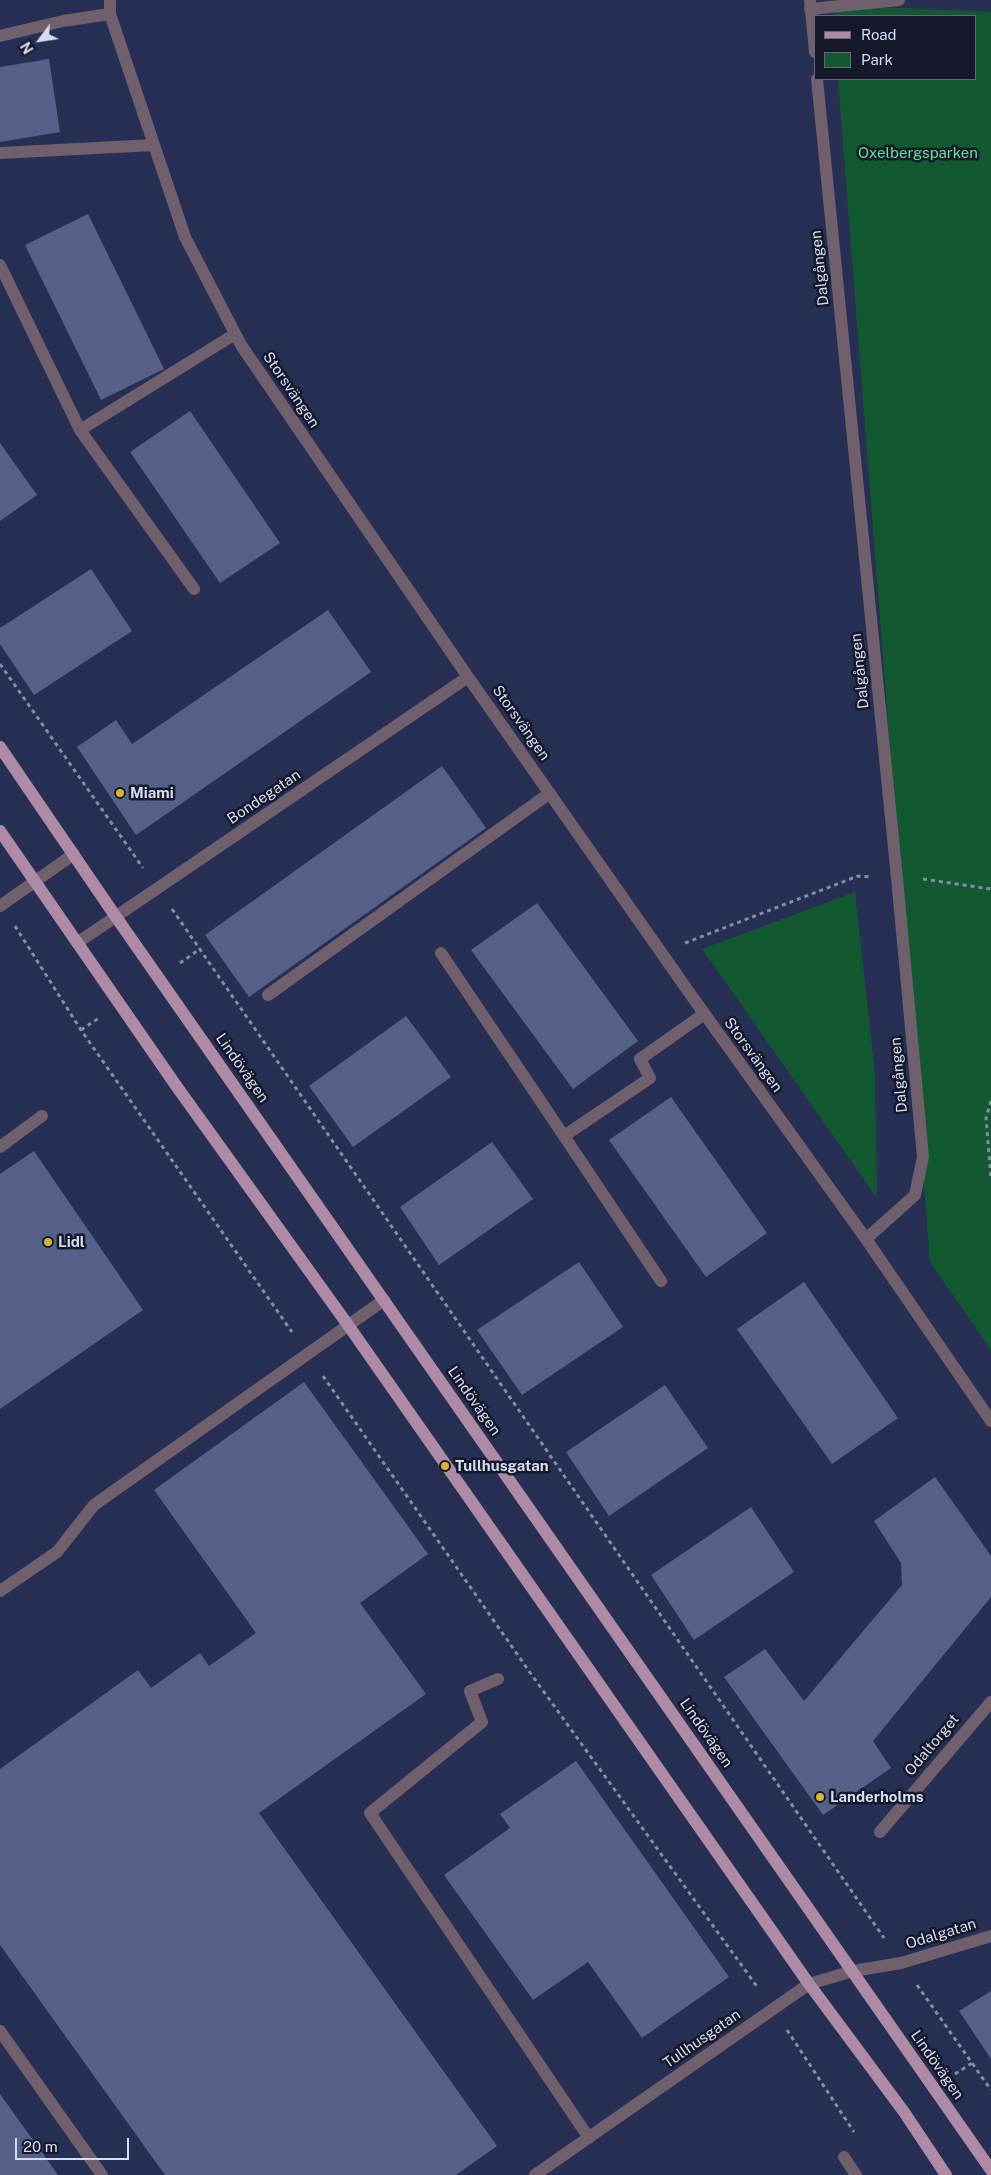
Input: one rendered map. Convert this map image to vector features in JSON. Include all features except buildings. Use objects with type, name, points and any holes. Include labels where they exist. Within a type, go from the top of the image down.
[{"type":"main road","name":"Lindövägen","points":[[0,747],[116,917],[991,2170]]},
{"type":"main road","points":[[0,831],[177,1087],[348,1325],[809,1984],[904,2112],[946,2175]]},
{"type":"street","name":"Storsvängen","points":[[110,0],[110,14],[185,237],[235,334],[468,677],[704,1014],[866,1239],[991,1421]]},
{"type":"street","points":[[814,43],[810,5],[899,0]]},
{"type":"street","points":[[0,36],[63,21],[110,14]]},
{"type":"street","name":"Dalgången","points":[[818,80],[923,1158],[915,1195],[866,1239]]},
{"type":"street","points":[[0,154],[154,145]]},
{"type":"street","points":[[0,265],[80,430],[194,588]]},
{"type":"street","points":[[80,430],[235,334]]},
{"type":"street","name":"Bondegatan","points":[[77,943],[468,677]]},
{"type":"street","points":[[268,996],[550,793]]},
{"type":"street","points":[[1,905],[74,854]]},
{"type":"street","points":[[441,953],[661,1281]]},
{"type":"street","points":[[564,1136],[650,1078],[640,1059],[704,1014]]},
{"type":"street","points":[[0,1147],[42,1116]]},
{"type":"street","points":[[0,1591],[57,1552],[94,1505],[384,1300]]},
{"type":"street","points":[[498,1679],[470,1691],[482,1722],[370,1813],[589,2138]]},
{"type":"street","name":"Odaltorget","points":[[880,1832],[991,1702]]},
{"type":"street","name":"Odalgatan","points":[[901,1963],[991,1936]]},
{"type":"street","name":"Tullhusgatan","points":[[535,2175],[552,2170],[589,2138],[809,1984],[853,1971],[901,1963]]},
{"type":"street","points":[[0,2031],[102,2175]]},
{"type":"street","points":[[844,2157],[856,2175]]},
{"type":"path","points":[[0,664],[991,2090]]},
{"type":"path","points":[[662,954],[688,942],[858,876],[934,879],[991,889]]},
{"type":"path","points":[[1,905],[81,1030],[537,1682],[672,1872],[773,2009],[856,2136]]},
{"type":"path","points":[[991,1101],[986,1118],[991,1179]]},
{"type":"green space","name":"Oxelbergsparken","points":[[833,5],[991,12],[991,1350],[930,1262],[838,80],[976,80],[976,15],[834,15]]},
{"type":"green space","points":[[855,892],[875,1073],[877,1198],[702,949]]},
{"type":"place","name":"Miami","points":[[120,793]]},
{"type":"place","name":"Lidl","points":[[48,1242]]},
{"type":"place","name":"Tullhusgatan","points":[[445,1466]]},
{"type":"place","name":"Landerholms","points":[[820,1797]]}]
